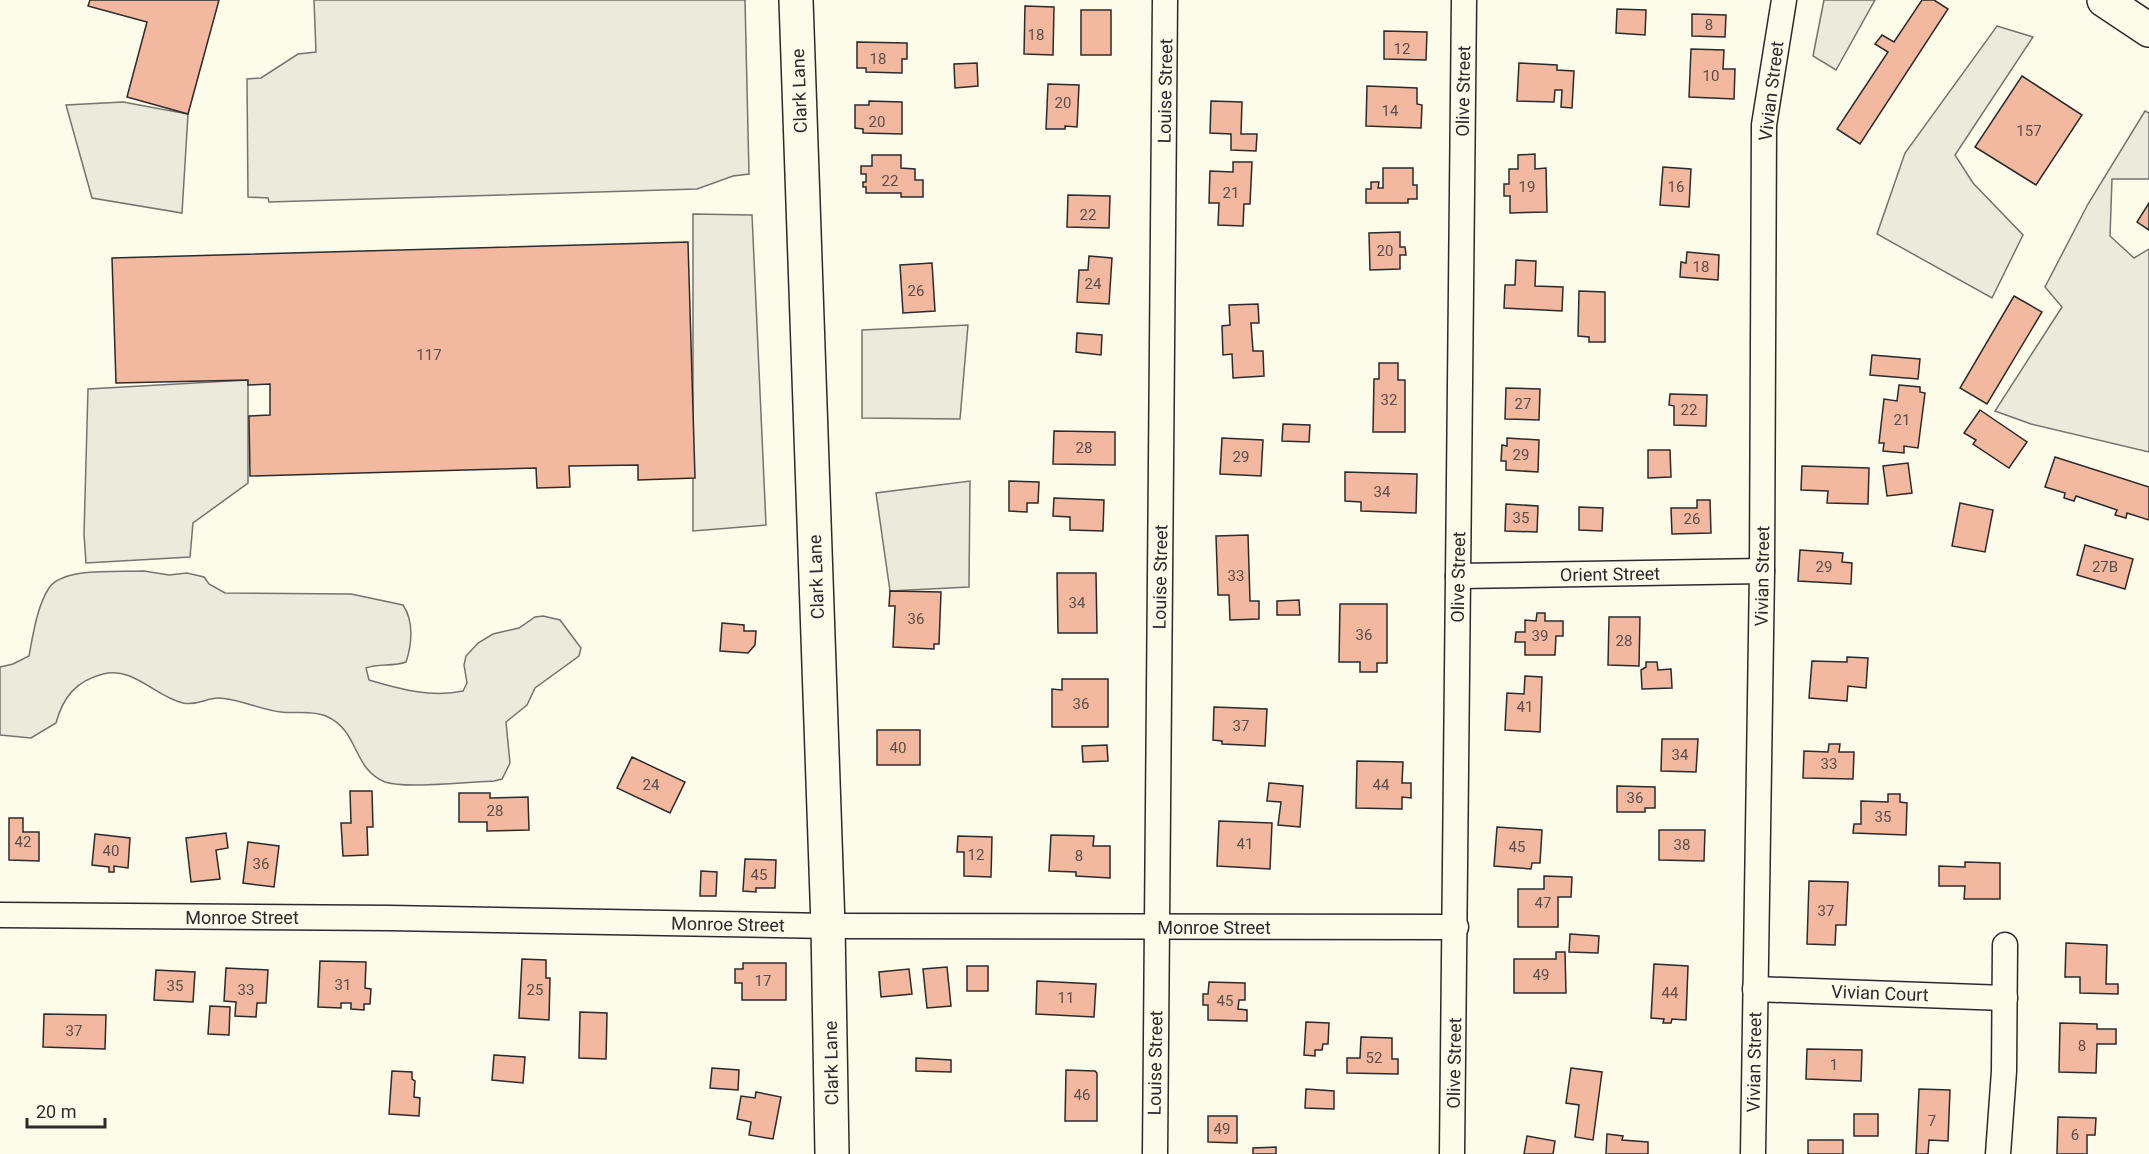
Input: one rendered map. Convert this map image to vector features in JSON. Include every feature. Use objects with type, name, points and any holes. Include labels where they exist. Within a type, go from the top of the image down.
[{"type":"main road","name":"Clark Lane","points":[[796,0],[828,927],[832,1154]]},
{"type":"main road","points":[[2104,0],[2149,30]]},
{"type":"street","name":"Louise Street","points":[[1155,1154],[1165,0]]},
{"type":"street","name":"Olive Street","points":[[1452,1154],[1464,0]]},
{"type":"street","name":"Vivian Street","points":[[1753,1154],[1762,571],[1764,125],[1784,0]]},
{"type":"street","name":"Orient Street","points":[[1458,576],[1762,571]]},
{"type":"street","name":"Monroe Street","points":[[0,915],[390,918],[828,927],[1456,927]]},
{"type":"street","points":[[1998,1154],[2002,1103],[2005,945]]},
{"type":"street","name":"Vivian Court","points":[[1755,989],[2004,998]]},
{"type":"shaded area","points":[[314,0],[745,0],[749,174],[733,176],[697,189],[269,202],[268,198],[248,197],[247,79],[261,78],[298,54],[316,52]]},
{"type":"shaded area","points":[[1824,0],[1875,0],[1836,70],[1813,56]]},
{"type":"shaded area","points":[[1997,26],[2033,37],[1955,155],[1973,183],[2023,235],[1992,298],[1877,234],[1905,153]]},
{"type":"shaded area","points":[[123,102],[188,114],[182,213],[92,198],[66,105]]},
{"type":"shaded area","points":[[2145,111],[2149,113],[2149,179],[2112,179],[2110,236],[2134,258],[2149,249],[2149,452],[2031,424],[1995,411],[2062,307],[2045,287],[2088,204]]},
{"type":"shaded area","points":[[693,214],[752,215],[766,525],[693,531]]},
{"type":"shaded area","points":[[968,325],[960,419],[862,418],[862,330]]},
{"type":"shaded area","points":[[248,380],[248,483],[193,523],[190,557],[86,563],[84,534],[88,389]]},
{"type":"shaded area","points":[[970,481],[969,587],[890,591],[876,493]]},
{"type":"shaded area","points":[[144,571],[169,575],[187,573],[204,577],[209,584],[225,593],[351,594],[403,605],[409,618],[411,633],[406,662],[366,668],[369,680],[416,691],[439,694],[463,691],[467,683],[464,665],[466,656],[478,643],[493,634],[519,628],[535,617],[543,616],[560,620],[581,648],[579,656],[535,688],[527,705],[506,722],[510,763],[502,779],[494,781],[422,785],[385,782],[374,776],[345,731],[326,716],[315,713],[274,711],[241,702],[214,698],[183,703],[125,674],[103,674],[85,681],[72,691],[62,705],[56,723],[31,738],[0,735],[0,667],[13,664],[29,656],[38,612],[49,588],[56,581],[79,574]]},
{"type":"building","points":[[90,0],[219,0],[188,114],[127,97],[147,22],[88,6]]},
{"type":"building","points":[[1922,0],[1934,0],[1948,9],[1860,144],[1837,129],[1888,52],[1875,44],[1882,35],[1894,42]]},
{"type":"building","points":[[1025,6],[1054,7],[1053,55],[1024,54]]},
{"type":"building","points":[[1617,9],[1646,10],[1645,35],[1616,33]]},
{"type":"building","points":[[1081,10],[1111,10],[1111,55],[1081,55]]},
{"type":"building","points":[[1692,14],[1726,15],[1725,37],[1692,36]]},
{"type":"building","points":[[1384,31],[1427,32],[1426,60],[1384,59]]},
{"type":"building","points":[[857,42],[907,43],[907,59],[902,59],[902,73],[866,72],[866,68],[857,68]]},
{"type":"building","points":[[1691,49],[1724,50],[1723,69],[1735,69],[1734,99],[1689,97]]},
{"type":"building","points":[[977,63],[978,86],[955,88],[954,64]]},
{"type":"building","points":[[1519,63],[1557,65],[1557,70],[1574,71],[1572,108],[1561,107],[1562,90],[1555,90],[1554,102],[1517,101]]},
{"type":"building","points":[[2022,76],[2082,115],[2036,185],[1975,147]]},
{"type":"building","points":[[1048,84],[1079,85],[1077,127],[1046,129]]},
{"type":"building","points":[[1367,86],[1417,88],[1417,104],[1422,105],[1421,128],[1366,126]]},
{"type":"building","points":[[869,101],[902,102],[902,134],[863,133],[863,129],[855,128],[855,105],[869,105]]},
{"type":"building","points":[[1211,101],[1242,102],[1241,134],[1257,134],[1256,151],[1231,150],[1231,134],[1210,133]]},
{"type":"building","points":[[1535,154],[1535,169],[1546,168],[1547,212],[1510,213],[1510,196],[1504,196],[1504,184],[1509,184],[1509,169],[1518,169],[1518,155]]},
{"type":"building","points":[[872,155],[901,155],[901,168],[915,169],[915,180],[923,180],[923,197],[901,197],[901,193],[866,193],[863,182],[866,182],[866,174],[861,174],[861,166],[872,166]]},
{"type":"building","points":[[1233,162],[1252,162],[1250,204],[1244,204],[1243,226],[1218,225],[1219,203],[1209,203],[1210,171],[1233,172]]},
{"type":"building","points":[[1663,167],[1691,169],[1689,207],[1660,205]]},
{"type":"building","points":[[1383,168],[1413,168],[1413,185],[1417,185],[1417,199],[1408,199],[1408,203],[1366,203],[1366,189],[1371,189],[1371,182],[1379,182],[1378,188],[1383,188]]},
{"type":"building","points":[[1068,195],[1110,196],[1109,228],[1067,227]]},
{"type":"building","points":[[2149,203],[2149,230],[2137,222]]},
{"type":"building","points":[[1400,232],[1400,247],[1405,247],[1406,255],[1400,255],[1400,269],[1370,270],[1369,233]]},
{"type":"building","points":[[688,242],[695,478],[638,480],[638,465],[569,466],[570,487],[537,488],[536,468],[250,476],[249,416],[270,415],[270,384],[248,385],[248,380],[116,383],[112,258]]},
{"type":"building","points":[[1687,252],[1719,255],[1718,280],[1680,277],[1681,262],[1686,263]]},
{"type":"building","points":[[1089,256],[1112,258],[1109,304],[1077,302],[1079,270],[1088,270]]},
{"type":"building","points":[[1516,260],[1536,261],[1535,286],[1563,287],[1562,311],[1504,308],[1505,285],[1515,285]]},
{"type":"building","points":[[932,263],[935,311],[903,313],[900,265]]},
{"type":"building","points":[[1579,291],[1605,292],[1605,342],[1589,342],[1589,337],[1578,336]]},
{"type":"building","points":[[2014,296],[2042,312],[1987,404],[1960,388]]},
{"type":"building","points":[[1258,304],[1259,323],[1251,323],[1253,351],[1263,351],[1264,376],[1233,378],[1232,354],[1223,355],[1222,326],[1230,325],[1229,305]]},
{"type":"building","points":[[1077,333],[1102,335],[1101,355],[1076,352]]},
{"type":"building","points":[[1872,355],[1920,359],[1918,379],[1870,375]]},
{"type":"building","points":[[1379,363],[1398,363],[1398,380],[1405,380],[1405,432],[1373,432],[1374,379],[1379,379]]},
{"type":"building","points":[[1899,385],[1920,387],[1920,392],[1925,393],[1918,448],[1904,446],[1904,453],[1883,451],[1884,443],[1879,443],[1884,399],[1897,401]]},
{"type":"building","points":[[1506,388],[1540,389],[1539,420],[1505,419]]},
{"type":"building","points":[[1670,394],[1707,395],[1706,426],[1674,425],[1674,406],[1669,405]]},
{"type":"building","points":[[1980,410],[2027,442],[2009,468],[1973,444],[1976,440],[1964,433]]},
{"type":"building","points":[[1283,424],[1310,425],[1309,442],[1282,441]]},
{"type":"building","points":[[1054,431],[1115,432],[1115,465],[1053,464]]},
{"type":"building","points":[[1222,438],[1263,440],[1261,476],[1220,474]]},
{"type":"building","points":[[1507,438],[1539,440],[1538,472],[1506,470],[1506,461],[1501,461],[1502,445],[1507,446]]},
{"type":"building","points":[[1648,450],[1670,450],[1671,477],[1648,478]]},
{"type":"building","points":[[2055,457],[2149,487],[2149,520],[2127,513],[2126,518],[2115,515],[2117,510],[2076,496],[2074,501],[2064,498],[2065,493],[2045,487]]},
{"type":"building","points":[[1908,463],[1912,493],[1887,496],[1883,466]]},
{"type":"building","points":[[1802,466],[1869,468],[1868,504],[1827,503],[1828,491],[1801,490]]},
{"type":"building","points":[[1345,472],[1417,474],[1416,513],[1361,511],[1361,502],[1345,501]]},
{"type":"building","points":[[1009,481],[1039,482],[1038,503],[1027,503],[1027,512],[1009,511]]},
{"type":"building","points":[[1054,498],[1104,500],[1103,531],[1070,530],[1070,517],[1053,516]]},
{"type":"building","points":[[1697,500],[1710,500],[1711,533],[1672,534],[1671,508],[1697,508]]},
{"type":"building","points":[[1960,503],[1993,510],[1985,552],[1952,546]]},
{"type":"building","points":[[1506,504],[1538,506],[1537,532],[1505,531]]},
{"type":"building","points":[[1579,507],[1603,508],[1602,531],[1579,530]]},
{"type":"building","points":[[1248,535],[1250,601],[1259,601],[1259,619],[1230,620],[1229,595],[1218,595],[1216,536]]},
{"type":"building","points":[[2085,545],[2133,559],[2125,589],[2077,575]]},
{"type":"building","points":[[1800,550],[1843,553],[1842,562],[1852,563],[1851,584],[1798,581]]},
{"type":"building","points":[[1057,573],[1096,573],[1097,633],[1058,633]]},
{"type":"building","points":[[890,591],[941,592],[939,644],[934,644],[934,649],[893,647],[895,606],[889,606]]},
{"type":"building","points":[[1299,600],[1300,615],[1277,615],[1277,601]]},
{"type":"building","points":[[1340,604],[1387,604],[1387,663],[1377,663],[1377,672],[1360,672],[1360,662],[1339,662]]},
{"type":"building","points":[[1537,613],[1545,613],[1545,621],[1563,621],[1563,636],[1556,636],[1555,655],[1525,655],[1525,642],[1515,642],[1516,632],[1525,632],[1525,620],[1536,621]]},
{"type":"building","points":[[1609,617],[1640,617],[1639,666],[1608,665]]},
{"type":"building","points":[[722,623],[744,625],[744,631],[756,631],[755,645],[748,653],[720,651]]},
{"type":"building","points":[[1847,657],[1868,658],[1866,688],[1848,686],[1847,701],[1809,698],[1812,661],[1847,662]]},
{"type":"building","points":[[1646,662],[1657,662],[1658,670],[1671,669],[1672,688],[1642,689],[1641,670],[1646,667]]},
{"type":"building","points":[[1525,676],[1542,677],[1540,732],[1505,730],[1507,693],[1524,694]]},
{"type":"building","points":[[1062,679],[1108,679],[1108,727],[1052,727],[1052,689],[1062,690]]},
{"type":"building","points":[[1214,707],[1267,709],[1265,746],[1222,744],[1222,741],[1213,740]]},
{"type":"building","points":[[877,730],[920,730],[920,765],[877,765]]},
{"type":"building","points":[[1662,739],[1698,739],[1696,772],[1661,771]]},
{"type":"building","points":[[1829,744],[1840,744],[1839,752],[1854,752],[1853,779],[1803,778],[1804,751],[1828,752]]},
{"type":"building","points":[[1107,745],[1108,761],[1083,762],[1082,746]]},
{"type":"building","points":[[632,757],[685,782],[670,813],[617,788]]},
{"type":"building","points":[[1357,761],[1403,762],[1402,783],[1411,783],[1411,798],[1402,797],[1402,809],[1356,808]]},
{"type":"building","points":[[1269,783],[1303,786],[1300,827],[1278,825],[1281,802],[1267,801]]},
{"type":"building","points":[[1617,786],[1655,787],[1655,808],[1645,808],[1645,812],[1617,812]]},
{"type":"building","points":[[350,791],[372,791],[373,827],[367,827],[368,855],[343,856],[341,823],[351,823]]},
{"type":"building","points":[[459,793],[490,793],[490,798],[528,797],[529,830],[487,831],[487,822],[459,822]]},
{"type":"building","points":[[1888,794],[1900,794],[1900,802],[1907,803],[1906,835],[1853,833],[1854,824],[1861,824],[1861,801],[1888,802]]},
{"type":"building","points":[[9,818],[23,818],[23,832],[39,832],[39,861],[9,860]]},
{"type":"building","points":[[1219,821],[1272,823],[1270,869],[1217,866]]},
{"type":"building","points":[[1497,827],[1542,830],[1540,863],[1532,863],[1531,869],[1494,866]]},
{"type":"building","points":[[1659,830],[1705,830],[1704,861],[1659,860]]},
{"type":"building","points":[[226,833],[228,848],[216,850],[220,879],[191,882],[186,838]]},
{"type":"building","points":[[95,834],[130,838],[128,868],[114,866],[114,872],[109,872],[109,867],[92,865]]},
{"type":"building","points":[[1051,835],[1094,836],[1093,846],[1110,846],[1110,878],[1076,876],[1076,872],[1049,871]]},
{"type":"building","points":[[958,836],[992,837],[991,877],[964,876],[964,852],[957,852]]},
{"type":"building","points":[[248,842],[279,846],[274,887],[243,883]]},
{"type":"building","points":[[745,859],[776,860],[775,888],[756,888],[756,892],[743,891]]},
{"type":"building","points":[[1965,862],[2000,863],[2000,899],[1964,899],[1965,886],[1939,886],[1939,866],[1965,867]]},
{"type":"building","points":[[701,871],[717,872],[716,896],[700,896]]},
{"type":"building","points":[[1544,876],[1572,877],[1571,897],[1558,897],[1558,927],[1518,927],[1518,889],[1544,889]]},
{"type":"building","points":[[1809,881],[1848,882],[1846,925],[1836,925],[1835,945],[1807,944]]},
{"type":"building","points":[[1570,934],[1599,936],[1598,953],[1569,952]]},
{"type":"building","points":[[2066,943],[2107,945],[2106,984],[2118,984],[2118,994],[2080,993],[2080,977],[2065,977]]},
{"type":"building","points":[[1556,952],[1565,952],[1566,993],[1514,993],[1514,959],[1556,959]]},
{"type":"building","points":[[522,959],[546,960],[546,978],[550,978],[549,1020],[519,1018]]},
{"type":"building","points":[[320,961],[366,962],[365,988],[371,989],[370,1004],[364,1004],[364,1010],[351,1009],[351,1003],[341,1003],[341,1008],[318,1007]]},
{"type":"building","points":[[743,963],[786,963],[786,1000],[742,1000],[742,983],[735,983],[735,969],[743,969]]},
{"type":"building","points":[[1654,964],[1688,966],[1686,1020],[1672,1019],[1671,1023],[1663,1023],[1664,1019],[1651,1018]]},
{"type":"building","points":[[967,966],[988,966],[988,991],[967,991]]},
{"type":"building","points":[[947,967],[951,1006],[927,1008],[923,969]]},
{"type":"building","points":[[226,968],[268,970],[266,1003],[257,1003],[256,1017],[235,1016],[236,1002],[224,1001]]},
{"type":"building","points":[[909,969],[912,994],[881,997],[879,972]]},
{"type":"building","points":[[156,970],[195,972],[193,1002],[154,1000]]},
{"type":"building","points":[[1037,981],[1096,984],[1094,1017],[1036,1014]]},
{"type":"building","points":[[1209,982],[1245,983],[1245,1000],[1239,1000],[1238,1009],[1247,1010],[1247,1021],[1208,1020],[1208,1005],[1203,1005],[1203,994],[1208,994]]},
{"type":"building","points":[[210,1006],[230,1007],[229,1035],[208,1034]]},
{"type":"building","points":[[580,1012],[607,1013],[606,1059],[579,1058]]},
{"type":"building","points":[[44,1014],[106,1015],[105,1049],[43,1047]]},
{"type":"building","points":[[1306,1022],[1329,1023],[1328,1044],[1323,1044],[1322,1050],[1315,1050],[1315,1056],[1304,1055]]},
{"type":"building","points":[[2060,1023],[2097,1024],[2097,1029],[2116,1029],[2116,1044],[2097,1044],[2096,1073],[2059,1072]]},
{"type":"building","points":[[1361,1037],[1392,1038],[1392,1059],[1398,1059],[1398,1074],[1347,1073],[1347,1058],[1360,1058]]},
{"type":"building","points":[[1807,1049],[1862,1050],[1861,1081],[1806,1079]]},
{"type":"building","points":[[494,1055],[525,1057],[523,1083],[492,1080]]},
{"type":"building","points":[[916,1058],[951,1060],[951,1072],[916,1071]]},
{"type":"building","points":[[712,1068],[739,1070],[738,1090],[710,1088]]},
{"type":"building","points":[[1571,1068],[1602,1072],[1593,1140],[1575,1137],[1579,1105],[1566,1103]]},
{"type":"building","points":[[1066,1070],[1097,1073],[1097,1121],[1065,1121]]},
{"type":"building","points":[[392,1071],[412,1072],[412,1079],[415,1081],[414,1097],[420,1098],[419,1116],[389,1114]]},
{"type":"building","points":[[1306,1089],[1334,1091],[1334,1109],[1305,1108]]},
{"type":"building","points":[[1919,1089],[1950,1090],[1948,1141],[1929,1140],[1928,1154],[1916,1154]]},
{"type":"building","points":[[756,1092],[781,1097],[773,1139],[749,1135],[751,1122],[737,1119],[741,1096],[755,1098]]},
{"type":"building","points":[[1854,1114],[1878,1114],[1878,1136],[1854,1136]]},
{"type":"building","points":[[1208,1116],[1237,1116],[1237,1143],[1208,1142]]},
{"type":"building","points":[[2058,1117],[2096,1118],[2095,1135],[2087,1135],[2087,1154],[2057,1154]]},
{"type":"building","points":[[1607,1134],[1623,1136],[1622,1140],[1648,1142],[1648,1154],[1606,1154]]},
{"type":"building","points":[[1527,1136],[1555,1141],[1553,1154],[1524,1154]]},
{"type":"building","points":[[1808,1140],[1843,1140],[1843,1154],[1808,1154]]},
{"type":"building","points":[[1276,1147],[1276,1154],[1253,1154],[1253,1148]]}]
